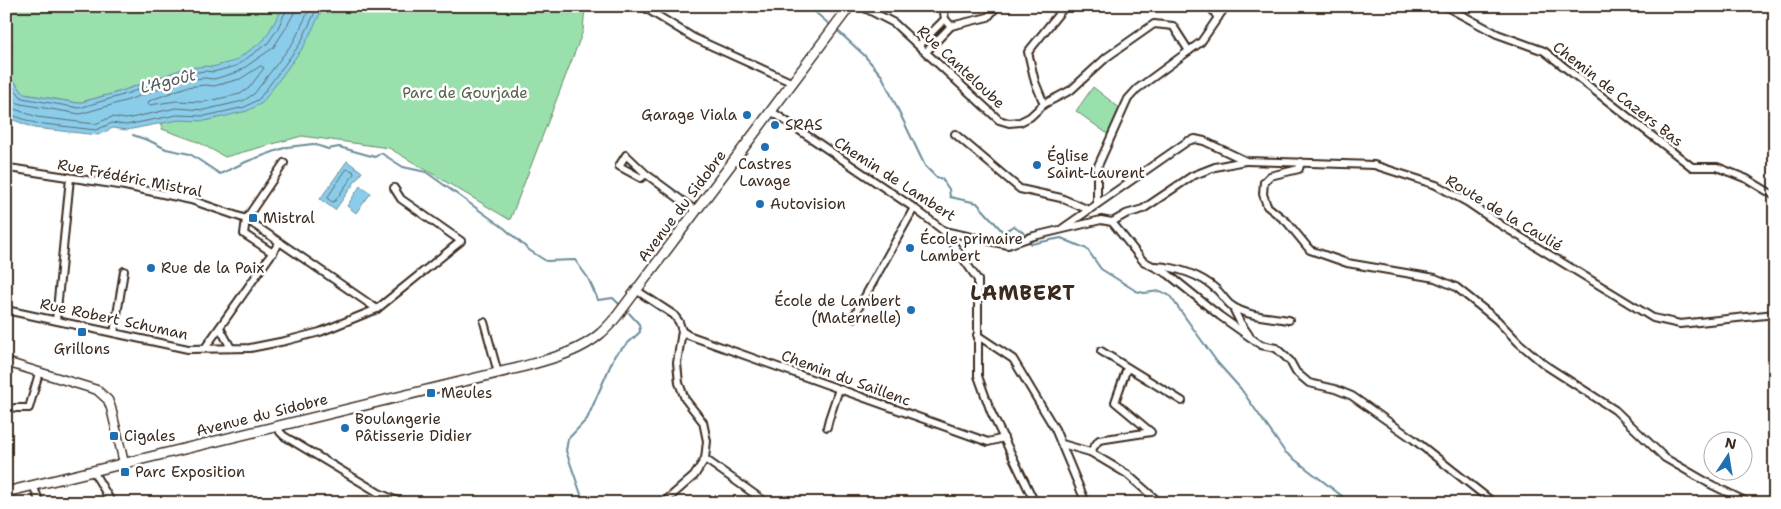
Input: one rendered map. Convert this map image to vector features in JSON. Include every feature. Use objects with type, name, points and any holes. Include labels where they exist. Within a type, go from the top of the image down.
[{"type":"main road","name":"Avenue du Sidobre","points":[[6,492],[498,373],[550,359],[578,348],[600,334],[617,316],[850,6]]},
{"type":"street","points":[[642,6],[694,38],[793,84]]},
{"type":"street","name":"Rue Canteloube","points":[[861,6],[894,23],[999,120],[1010,123],[1020,122],[1030,117],[1044,104],[1071,90],[1107,57],[1154,24],[1173,26],[1188,51]]},
{"type":"street","points":[[943,6],[945,19],[951,26]]},
{"type":"street","points":[[926,52],[951,26],[988,17],[997,6]]},
{"type":"street","points":[[1044,104],[1035,82],[1028,52],[1064,6]]},
{"type":"street","points":[[1210,6],[1218,18]]},
{"type":"street","points":[[1097,204],[1097,168],[1128,99],[1137,89],[1201,42],[1226,6]]},
{"type":"street","name":"Chemin de Cazers Bas","points":[[1445,6],[1497,34],[1544,51],[1692,167],[1717,167],[1747,179],[1775,196]]},
{"type":"street","points":[[919,46],[945,19]]},
{"type":"street","name":"Chemin de Lambert","points":[[771,112],[914,208],[944,231],[1008,245],[1034,236],[1101,220],[1112,222]]},
{"type":"street","points":[[955,134],[1020,189],[1061,198],[1089,210]]},
{"type":"street","name":"Route de la Caulié","points":[[1060,230],[1188,141],[1195,139],[1204,141],[1246,161],[1374,165],[1436,186],[1467,202],[1501,225],[1653,318],[1680,324],[1775,314]]},
{"type":"street","points":[[1246,161],[1215,167],[1192,176],[1142,209],[1126,214],[1112,222],[1144,261],[1168,274],[1220,316],[1261,345],[1276,348],[1290,361],[1296,372],[1309,383],[1335,389],[1352,396],[1413,439],[1494,503]]},
{"type":"street","points":[[1301,162],[1298,169],[1270,176],[1264,182],[1263,194],[1267,206],[1287,222],[1310,250],[1347,263],[1435,278],[1456,287],[1497,320],[1519,343],[1545,365],[1615,410],[1665,458],[1710,484],[1749,503]]},
{"type":"street","points":[[273,253],[244,234],[246,219],[284,163]]},
{"type":"street","name":"Rue Frédéric Mistral","points":[[7,168],[125,186],[191,200],[246,219],[377,309]]},
{"type":"street","points":[[646,174],[696,211]]},
{"type":"street","points":[[56,320],[70,178]]},
{"type":"street","name":"Rue Robert Schuman","points":[[6,310],[188,348],[250,348],[311,334],[377,309],[461,241],[401,199],[394,188]]},
{"type":"street","points":[[853,318],[914,208]]},
{"type":"street","points":[[944,231],[978,280],[978,376],[991,412],[1035,503]]},
{"type":"street","points":[[205,348],[280,242]]},
{"type":"street","points":[[1152,265],[1169,266],[1201,277],[1232,306],[1240,322],[1254,340]]},
{"type":"street","points":[[114,333],[124,271]]},
{"type":"street","points":[[636,290],[674,315],[679,322],[682,331],[677,363],[679,383],[685,399],[703,422],[708,441],[705,459],[694,476],[663,503]]},
{"type":"street","points":[[1232,306],[1249,314],[1288,320]]},
{"type":"street","points":[[484,322],[498,373]]},
{"type":"street","points":[[220,328],[231,348]]},
{"type":"street","name":"Chemin du Saillenc","points":[[682,331],[688,335],[988,442],[1004,438]]},
{"type":"street","points":[[977,336],[1013,359],[1062,444],[1086,503]]},
{"type":"street","points":[[1101,351],[1182,402]]},
{"type":"street","points":[[6,362],[93,388],[104,396],[111,408],[124,463]]},
{"type":"street","points":[[1090,452],[1099,440],[1151,432],[1115,402],[1127,368]]},
{"type":"street","points":[[15,408],[29,408],[39,373]]},
{"type":"street","points":[[827,427],[839,389]]},
{"type":"street","points":[[278,425],[280,432],[284,436],[379,493],[402,503]]},
{"type":"street","points":[[1062,444],[1090,452],[1126,474],[1160,503]]},
{"type":"street","points":[[705,459],[764,502]]},
{"type":"street","points":[[93,471],[112,503]]},
{"type":"street","points":[[33,485],[40,503]]},
{"type":"shaded area","points":[[825,6],[842,6],[833,19]]},
{"type":"green space","name":"Parc de Gourjade","points":[[6,6],[585,6],[583,31],[510,220],[389,148],[302,136],[225,157],[198,142],[162,129],[162,76],[122,91],[78,103],[24,94],[10,76],[12,45]]},
{"type":"green space","points":[[1093,87],[1121,109],[1109,135],[1076,111]]},
{"type":"water","name":"L'Agoût","points":[[284,6],[324,6],[304,46],[262,103],[247,111],[205,121],[178,120],[127,130],[113,128],[98,135],[34,128],[6,117],[6,12],[12,45],[10,76],[24,94],[78,103],[122,91],[182,69],[212,67],[235,61],[264,40]]},
{"type":"water","points":[[347,161],[362,172],[335,210],[320,199]]},
{"type":"water","points":[[360,186],[371,193],[356,213],[347,206]]},
{"type":"waterway","points":[[808,6],[829,24]]},
{"type":"waterway","points":[[839,32],[864,55],[882,76],[925,166],[936,177],[942,179],[949,189],[950,197],[977,203],[1003,232],[1014,226],[1024,233]]},
{"type":"waterway","points":[[133,135],[166,149],[190,154],[220,174],[248,161],[287,147],[313,144],[328,149],[339,147],[375,157],[381,153],[403,167],[426,172],[546,261],[575,260],[588,278],[598,300],[613,298],[619,304]]},
{"type":"waterway","points":[[1029,241],[1031,244],[1061,238],[1087,249],[1101,269],[1136,291],[1144,293],[1160,291],[1170,296],[1217,362],[1241,389],[1285,452],[1351,503]]},
{"type":"waterway","points":[[584,503],[566,451],[568,439],[587,419],[615,355],[640,332],[639,324],[629,313]]},
{"type":"place","name":"Garage Viala","points":[[747,115]]},
{"type":"place","name":"SRAS","points":[[775,125]]},
{"type":"place","name":"Castres Lavage","points":[[765,147]]},
{"type":"place","name":"Église Saint-Laurent","points":[[1037,165]]},
{"type":"place","name":"Autovision","points":[[760,204]]},
{"type":"place","name":"Mistral","points":[[253,218]]},
{"type":"place","name":"École primaire Lambert","points":[[910,248]]},
{"type":"place","name":"Rue de la Paix","points":[[151,268]]},
{"type":"place","name":"École de Lambert (Maternelle)","points":[[911,310]]},
{"type":"place","name":"Grillons","points":[[82,332]]},
{"type":"place","name":"Meules","points":[[431,393]]},
{"type":"place","name":"Boulangerie Pâtisserie Didier","points":[[345,428]]},
{"type":"place","name":"Cigales","points":[[114,436]]},
{"type":"place","name":"Parc Exposition","points":[[125,472]]},
{"type":"district","name":"LAMBERT","points":[[1023,293]]}]
